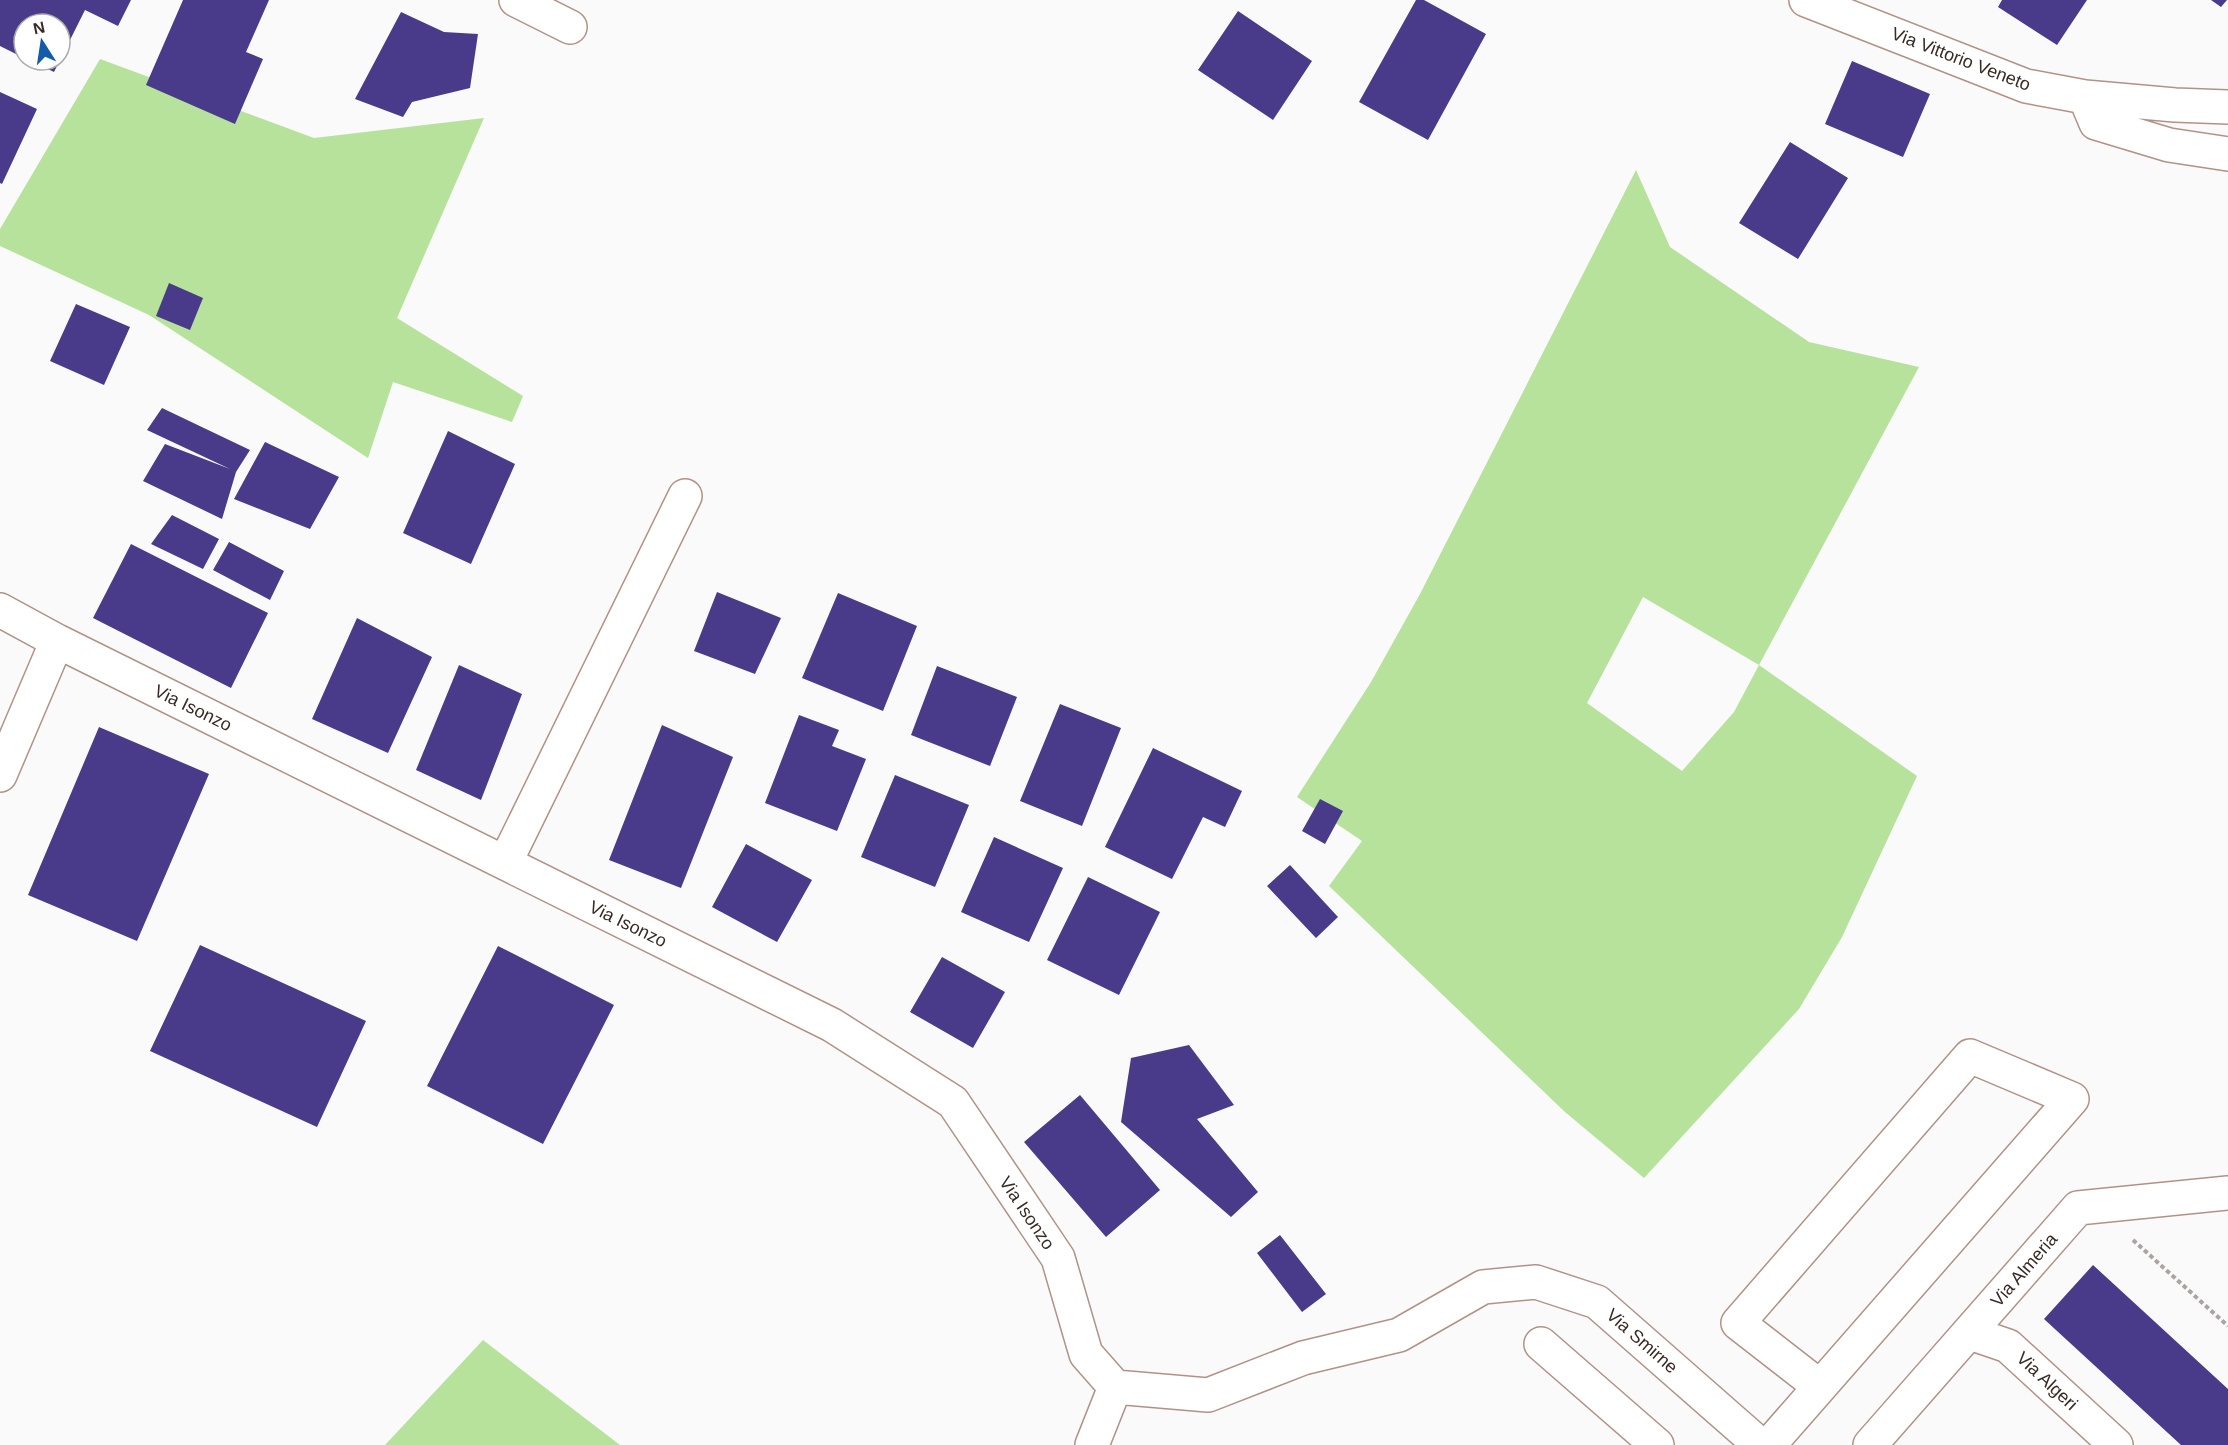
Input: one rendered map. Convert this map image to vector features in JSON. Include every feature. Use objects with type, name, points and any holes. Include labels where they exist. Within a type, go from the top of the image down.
[{"type":"street","points":[[516,0],[570,27]]},
{"type":"street","name":"Via Vittorio Veneto","points":[[1806,0],[2026,86],[2085,97],[2228,107]]},
{"type":"street","points":[[2085,97],[2096,123],[2169,145],[2228,154]]},
{"type":"street","points":[[506,863],[685,496]]},
{"type":"street","name":"Via Isonzo","points":[[0,610],[57,641],[832,1025],[953,1102],[1058,1258],[1086,1354],[1115,1386]]},
{"type":"street","points":[[0,775],[57,641]]},
{"type":"street","points":[[1769,1445],[2072,1099],[1970,1056],[1738,1323],[1819,1386]]},
{"type":"street","points":[[2086,1207],[2228,1193]]},
{"type":"street","name":"Via Almeria","points":[[1870,1445],[2078,1208],[2086,1207]]},
{"type":"street","name":"Via Smirne","points":[[1115,1386],[1208,1395],[1303,1358],[1399,1335],[1483,1287],[1536,1282],[1597,1302],[1760,1445]]},
{"type":"street","name":"Via Algeri","points":[[1970,1333],[2008,1346],[2116,1445]]},
{"type":"street","points":[[1541,1344],[1657,1445]]},
{"type":"street","points":[[1092,1445],[1115,1386]]},
{"type":"path","points":[[2086,1207],[2124,1233],[2228,1326]]},
{"type":"green space","points":[[100,59],[314,138],[484,118],[397,318],[523,396],[512,422],[393,382],[368,458],[149,315],[0,246],[0,229]]},
{"type":"green space","points":[[1636,170],[1670,247],[1809,342],[1919,367],[1759,665],[1917,776],[1842,937],[1799,1009],[1644,1178],[1565,1112],[1329,886],[1362,841],[1297,797],[1371,682],[1420,594]],"holes":[[[1643,597],[1759,665],[1734,712],[1682,771],[1587,703]]]},
{"type":"green space","points":[[483,1340],[620,1445],[385,1445]]},
{"type":"building","points":[[0,0],[131,0],[118,26],[85,10],[72,36],[72,12],[12,12],[12,52],[0,46]]},
{"type":"building","points":[[183,0],[269,0],[246,52],[263,59],[235,124],[146,85]]},
{"type":"building","points":[[1416,0],[1424,0],[1486,34],[1428,140],[1359,102]]},
{"type":"building","points":[[2002,0],[2087,0],[2057,45],[1998,7]]},
{"type":"building","points":[[2211,0],[2227,0],[2221,7]]},
{"type":"building","points":[[1238,11],[1312,61],[1273,120],[1198,70]]},
{"type":"building","points":[[401,12],[444,32],[478,34],[470,88],[412,102],[403,117],[355,99]]},
{"type":"building","points":[[1852,61],[1930,94],[1903,157],[1825,124]]},
{"type":"building","points":[[0,92],[37,109],[2,184],[0,183]]},
{"type":"building","points":[[1790,142],[1848,178],[1798,259],[1739,223]]},
{"type":"building","points":[[169,283],[203,298],[190,330],[156,316]]},
{"type":"building","points":[[76,304],[130,327],[104,385],[50,361]]},
{"type":"building","points":[[162,408],[250,450],[236,472],[222,519],[143,481],[165,444],[230,469],[147,430]]},
{"type":"building","points":[[448,431],[515,464],[471,564],[403,533]]},
{"type":"building","points":[[265,442],[339,477],[310,529],[234,499]]},
{"type":"building","points":[[172,515],[219,539],[203,569],[151,544]]},
{"type":"building","points":[[229,542],[284,571],[270,600],[213,570]]},
{"type":"building","points":[[131,544],[268,613],[231,688],[93,618]]},
{"type":"building","points":[[717,592],[781,618],[755,674],[694,651]]},
{"type":"building","points":[[838,593],[917,626],[883,711],[802,678]]},
{"type":"building","points":[[357,618],[432,657],[388,753],[312,719]]},
{"type":"building","points":[[459,665],[522,694],[481,800],[416,770]]},
{"type":"building","points":[[937,666],[1017,697],[990,766],[911,735]]},
{"type":"building","points":[[1060,704],[1121,728],[1082,826],[1020,801]]},
{"type":"building","points":[[799,715],[839,730],[832,746],[866,759],[837,831],[765,803]]},
{"type":"building","points":[[662,725],[733,757],[681,888],[609,860]]},
{"type":"building","points":[[99,727],[209,774],[137,941],[28,895]]},
{"type":"building","points":[[1153,748],[1242,791],[1225,827],[1203,817],[1172,879],[1105,847]]},
{"type":"building","points":[[895,775],[969,805],[935,887],[861,857]]},
{"type":"building","points":[[1320,799],[1343,811],[1325,844],[1302,831]]},
{"type":"building","points":[[994,837],[1063,868],[1029,942],[961,912]]},
{"type":"building","points":[[746,844],[812,880],[777,942],[712,907]]},
{"type":"building","points":[[1290,865],[1338,917],[1316,938],[1267,886]]},
{"type":"building","points":[[1088,877],[1160,912],[1119,995],[1047,960]]},
{"type":"building","points":[[200,945],[366,1021],[317,1127],[150,1051]]},
{"type":"building","points":[[498,946],[614,1005],[543,1144],[427,1086]]},
{"type":"building","points":[[942,957],[1005,992],[973,1048],[910,1012]]},
{"type":"building","points":[[1189,1045],[1234,1105],[1197,1119],[1258,1192],[1231,1217],[1121,1122],[1131,1058]]},
{"type":"building","points":[[1080,1095],[1160,1190],[1106,1237],[1024,1142]]},
{"type":"building","points":[[1280,1235],[1326,1294],[1302,1312],[1257,1253]]},
{"type":"building","points":[[2093,1265],[2228,1389],[2228,1445],[2181,1445],[2044,1319]]}]
